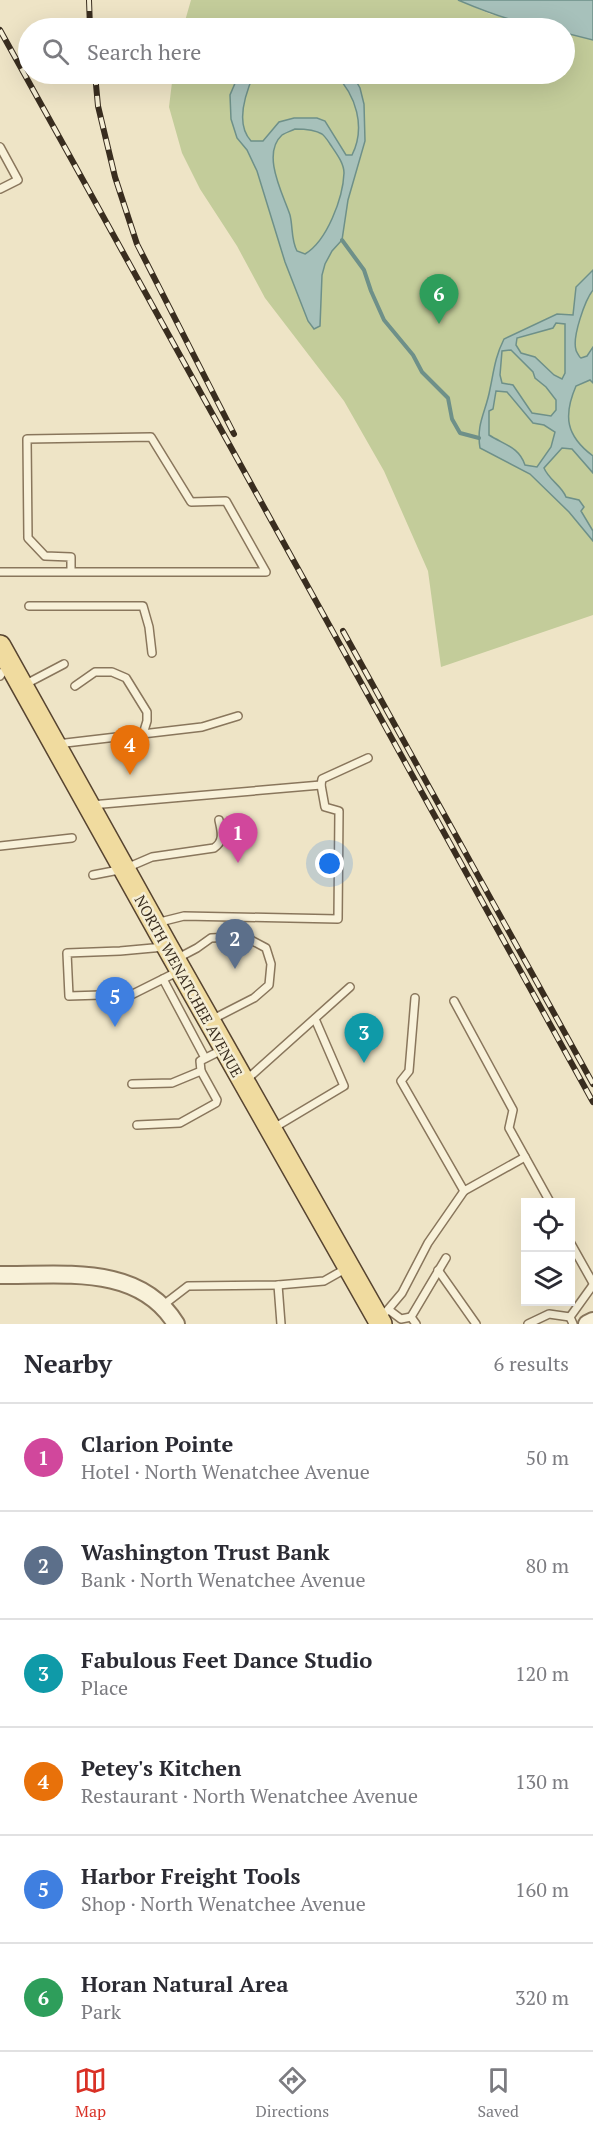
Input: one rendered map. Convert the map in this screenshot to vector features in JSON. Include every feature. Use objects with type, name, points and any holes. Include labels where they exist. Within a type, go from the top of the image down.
[{"type":"main road","name":"NORTH WENATCHEE AVENUE","points":[[2,662],[22,686],[154,924],[171,964],[209,1021],[348,1268],[383,1318]]},
{"type":"street","points":[[0,1275],[106,1277],[118,1280],[143,1291],[162,1306],[176,1324]]},
{"type":"street","points":[[587,1324],[593,1321]]},
{"type":"lane","points":[[0,147],[18,180],[0,189]]},
{"type":"lane","points":[[0,572],[71,572],[163,572],[266,572],[226,501],[191,502],[152,437],[27,439],[28,538],[45,556],[71,557],[71,572]]},
{"type":"lane","points":[[29,606],[143,606],[149,627],[152,653]]},
{"type":"lane","points":[[22,686],[64,664]]},
{"type":"lane","points":[[75,686],[95,672],[112,672],[126,678],[147,712],[143,734]]},
{"type":"lane","points":[[54,744],[201,727],[238,716]]},
{"type":"lane","points":[[154,924],[184,916],[338,919],[339,811],[325,807],[322,779],[368,758]]},
{"type":"lane","points":[[88,805],[321,785]]},
{"type":"lane","points":[[93,875],[124,869],[152,857],[214,848],[222,838],[219,820]]},
{"type":"lane","points":[[0,846],[72,838]]},
{"type":"lane","points":[[171,964],[120,951],[67,953],[69,996],[133,994],[171,964],[211,938],[249,939],[266,948],[271,964],[268,985],[254,999],[209,1021]]},
{"type":"lane","points":[[171,964],[205,1058]]},
{"type":"lane","points":[[243,1082],[350,987]]},
{"type":"lane","points":[[415,998],[409,1071],[401,1081],[464,1191]]},
{"type":"lane","points":[[454,1001],[513,1110],[509,1128],[546,1198]]},
{"type":"lane","points":[[270,1130],[344,1086],[315,1019]]},
{"type":"lane","points":[[137,1125],[180,1123],[216,1103],[217,1100],[201,1071],[200,1061],[225,1049]]},
{"type":"lane","points":[[132,1084],[172,1083],[201,1071]]},
{"type":"lane","points":[[383,1318],[402,1293],[428,1243],[464,1191],[525,1157]]},
{"type":"lane","points":[[528,1324],[549,1314],[572,1320],[593,1284],[575,1251]]},
{"type":"lane","points":[[383,1318],[411,1317],[446,1258]]},
{"type":"lane","points":[[162,1306],[188,1286],[278,1285],[324,1281],[348,1268]]},
{"type":"lane","points":[[438,1270],[476,1324]]},
{"type":"lane","points":[[278,1285],[280,1324]]},
{"type":"lane","points":[[411,1317],[416,1324]]},
{"type":"green space","points":[[191,0],[458,0],[490,14],[507,18],[186,18]]},
{"type":"green space","points":[[575,36],[593,40],[593,615],[441,667],[428,571],[384,471],[344,401],[265,298],[237,246],[200,189],[182,153],[169,107],[172,84],[575,84]]},
{"type":"water","points":[[458,0],[593,0],[593,40],[575,36],[575,18],[507,18]]},
{"type":"water","points":[[235,84],[250,84],[245,99],[243,117],[246,134],[251,141],[263,141],[279,122],[294,118],[317,118],[325,121],[346,155],[352,155],[358,133],[357,112],[343,84],[358,84],[360,88],[364,104],[365,141],[348,200],[342,240],[332,251],[322,275],[320,326],[314,329],[308,321],[285,262],[257,171],[247,150],[237,138],[231,119],[230,95]],"holes":[[[295,129],[319,132],[327,140],[339,158],[344,173],[341,194],[327,229],[313,248],[305,254],[297,251],[295,247],[290,215],[279,185],[273,163],[273,153],[282,135]]]},
{"type":"water","points":[[593,270],[593,290],[580,319],[575,344],[576,351],[581,358],[587,356],[593,347],[593,383],[590,380],[576,386],[569,407],[569,416],[572,433],[593,456],[593,473],[572,449],[562,448],[544,468],[566,497],[579,500],[584,507],[581,511],[593,531],[593,541],[569,512],[530,474],[480,448],[479,439],[480,424],[495,364],[504,339],[557,314],[573,315],[576,287]],"holes":[[[556,323],[565,324],[565,373],[562,379],[554,375],[535,357],[521,353],[516,345],[517,338],[553,328]],[[511,350],[556,400],[556,410],[551,416],[532,413],[513,385],[502,383],[500,375],[502,351]],[[496,391],[507,392],[533,423],[544,425],[555,432],[551,447],[537,467],[525,465],[515,450],[489,435],[489,411],[493,409]]]},
{"type":"waterway","points":[[342,240],[364,270],[384,320],[413,355],[422,372],[448,398],[452,419],[460,433],[479,438]]},
{"type":"railway","points":[[89,0],[90,18]]},
{"type":"railway","points":[[0,30],[18,63]]},
{"type":"railway","points":[[30,84],[593,1102]]},
{"type":"railway","points":[[96,84],[98,106],[115,177],[137,244],[234,434]]},
{"type":"railway","points":[[343,631],[593,1084]]},
{"type":"place","name":"Horan Natural Area","points":[[439,324]]},
{"type":"place","name":"Petey's Kitchen","points":[[130,775]]},
{"type":"place","name":"Clarion Pointe","points":[[238,863]]},
{"type":"place","name":"Washington Trust Bank","points":[[235,969]]},
{"type":"place","name":"Harbor Freight Tools","points":[[115,1027]]},
{"type":"place","name":"Fabulous Feet Dance Studio","points":[[364,1063]]}]
